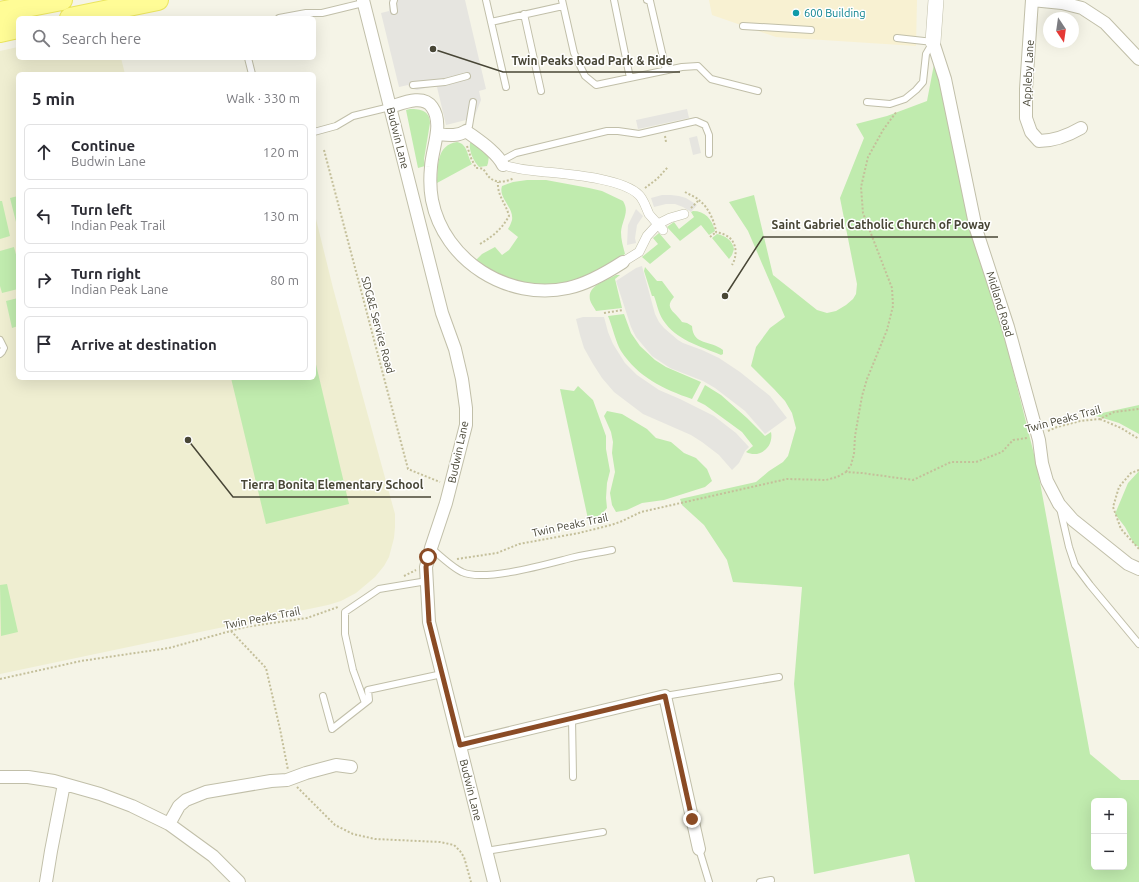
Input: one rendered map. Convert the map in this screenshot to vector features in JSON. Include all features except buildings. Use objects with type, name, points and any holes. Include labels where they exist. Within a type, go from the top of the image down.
[{"type":"main road","points":[[0,12],[62,0]]},
{"type":"main road","points":[[80,16],[158,0]]},
{"type":"main road","points":[[0,32],[16,28]]},
{"type":"street","name":"Midland Road","points":[[936,0],[933,42],[945,79],[976,230],[1008,327],[1038,435],[1042,463],[1047,481],[1059,504],[1073,520],[1128,564],[1139,569]]},
{"type":"street","points":[[1032,0],[1062,3],[1082,8],[1105,23],[1139,59]]},
{"type":"street","name":"Appleby Lane","points":[[1032,0],[1026,89],[1026,118],[1031,132],[1039,141],[1045,141],[1071,134],[1081,128]]},
{"type":"street","name":"Budwin Lane","points":[[363,2],[442,313],[455,349],[462,379],[466,408],[466,425],[446,503],[426,567],[429,622],[494,882]]},
{"type":"street","points":[[390,107],[416,100],[427,102],[431,106],[437,118],[437,134],[431,167],[432,201],[439,221],[448,239],[458,251],[473,266],[500,282],[521,289],[547,291],[576,286],[598,277],[639,252],[647,236],[661,227],[670,218],[684,214]]},
{"type":"street","points":[[437,134],[447,135],[465,132],[491,151],[502,163],[520,169],[571,174],[614,182],[641,196],[649,213],[661,227]]},
{"type":"street","points":[[460,745],[665,696],[699,849]]},
{"type":"street","points":[[169,824],[179,806],[186,800],[206,792],[271,781],[287,780],[336,765],[351,767]]},
{"type":"street","points":[[0,777],[28,777],[54,781],[100,794],[132,806],[169,824],[213,856],[239,882]]},
{"type":"street","points":[[46,882],[64,784]]},
{"type":"lane","points":[[394,0],[394,10]]},
{"type":"lane","points":[[486,0],[506,87]]},
{"type":"lane","points":[[614,0],[630,78]]},
{"type":"lane","points":[[647,0],[650,1],[666,70]]},
{"type":"lane","points":[[290,16],[306,13],[322,13],[363,2]]},
{"type":"lane","points":[[491,22],[563,3],[574,53],[585,76],[596,86],[682,66],[698,66],[710,79],[758,91]]},
{"type":"lane","points":[[524,14],[541,91]]},
{"type":"lane","points":[[743,26],[811,30]]},
{"type":"lane","points":[[867,102],[890,104],[905,100],[923,82],[926,54],[933,42],[897,38]]},
{"type":"lane","points":[[248,60],[252,72]]},
{"type":"lane","points":[[413,85],[445,82],[468,76]]},
{"type":"lane","points":[[465,132],[469,126],[473,102]]},
{"type":"lane","points":[[316,131],[336,126],[353,116],[390,107]]},
{"type":"lane","points":[[502,163],[516,153],[607,131],[638,134],[696,121],[704,125],[709,135],[709,154]]},
{"type":"lane","points":[[0,340],[4,348],[0,354]]},
{"type":"lane","points":[[1059,504],[1069,547],[1075,565],[1139,644]]},
{"type":"lane","points":[[431,548],[462,572],[487,575],[532,568],[612,550]]},
{"type":"lane","points":[[365,703],[353,670],[345,634],[345,612],[378,589],[427,581]]},
{"type":"lane","points":[[323,696],[332,729],[369,700],[368,690],[442,674]]},
{"type":"lane","points":[[665,696],[779,677]]},
{"type":"lane","points":[[572,718],[573,777]]},
{"type":"lane","points":[[486,851],[603,832]]},
{"type":"lane","points":[[699,849],[709,882]]},
{"type":"lane","points":[[760,882],[771,880]]},
{"type":"path","points":[[846,472],[851,465],[854,454],[855,436],[862,396],[867,379],[888,330],[894,306],[892,288],[863,213],[861,186],[868,157],[883,130],[905,100]]},
{"type":"path","points":[[465,132],[471,158],[476,168],[483,169],[490,177],[498,182],[510,180],[515,177],[520,169]]},
{"type":"path","name":"SDG&E Service Road","points":[[324,150],[408,469],[442,482]]},
{"type":"path","points":[[637,193],[657,179],[668,167]]},
{"type":"path","points":[[480,244],[494,236],[509,216],[498,191],[498,182]]},
{"type":"path","points":[[685,192],[699,200],[707,209],[715,226],[716,232]]},
{"type":"path","points":[[710,238],[716,232]]},
{"type":"path","points":[[716,232],[726,235],[733,241],[736,250],[736,258],[732,265]]},
{"type":"path","points":[[604,313],[623,310]]},
{"type":"path","name":"Twin Peaks Trail","points":[[447,561],[497,553],[519,544],[579,533],[611,525],[648,510],[787,480],[826,480],[837,477],[846,472],[913,480],[951,462],[976,462],[1002,452],[1013,440],[1038,435],[1057,427],[1080,421],[1100,419],[1114,412],[1139,409]]},
{"type":"path","points":[[1100,419],[1121,428],[1139,439]]},
{"type":"path","points":[[1139,470],[1131,473],[1118,487],[1113,507],[1121,529],[1139,549]]},
{"type":"path","points":[[401,577],[426,567]]},
{"type":"path","name":"Twin Peaks Trail","points":[[0,679],[80,661],[169,648],[245,627],[307,618],[341,606]]},
{"type":"shaded area","points":[[389,0],[465,0],[486,89],[479,91],[481,100],[474,118],[446,125],[437,87],[434,86],[417,90],[410,88],[408,85],[399,87],[381,13],[389,11]]},
{"type":"shaded area","points":[[709,0],[917,0],[916,46],[776,37],[712,15]]},
{"type":"shaded area","points":[[16,47],[16,60],[122,60],[124,72],[16,72],[16,380],[316,380],[316,219],[333,288],[395,514],[394,538],[389,557],[375,577],[356,593],[341,601],[328,605],[0,674],[0,51]]},
{"type":"shaded area","points":[[687,109],[689,118],[638,129],[636,120]]},
{"type":"shaded area","points":[[697,136],[701,153],[693,155],[689,138]]},
{"type":"shaded area","points":[[662,195],[686,198],[697,205],[691,212],[675,204],[666,204],[654,207],[651,198]]},
{"type":"shaded area","points":[[636,209],[643,216],[637,225],[635,238],[636,243],[627,245],[628,225]]},
{"type":"shaded area","points":[[642,266],[655,314],[664,328],[683,343],[719,358],[740,372],[770,396],[787,418],[765,434],[745,411],[715,388],[703,381],[670,368],[652,356],[636,337],[631,327],[616,281],[636,268]]},
{"type":"shaded area","points":[[583,317],[604,317],[613,344],[625,363],[637,375],[659,390],[714,416],[736,433],[749,447],[745,451],[739,463],[732,470],[719,455],[702,442],[691,435],[643,414],[614,392],[602,378],[584,348],[576,319]]},
{"type":"green space","points":[[935,59],[1037,466],[1090,754],[1121,780],[1139,780],[1139,882],[915,882],[909,854],[814,874],[794,684],[802,587],[733,582],[727,560],[704,525],[682,505],[680,499],[756,482],[783,462],[788,456],[796,428],[792,413],[785,401],[751,366],[756,347],[770,328],[785,317],[748,231],[729,202],[754,195],[773,275],[817,310],[827,313],[836,311],[846,305],[856,294],[857,284],[840,198],[864,138],[856,124],[887,116],[927,101]]},
{"type":"green space","points":[[410,109],[427,113],[430,119],[424,159],[425,166],[418,168],[406,110]]},
{"type":"green space","points":[[457,142],[463,145],[472,164],[437,183],[438,164],[442,152],[445,147]]},
{"type":"green space","points":[[470,143],[474,143],[489,156],[487,166],[479,167],[473,159]]},
{"type":"green space","points":[[546,180],[589,188],[602,191],[623,201],[626,212],[621,235],[625,254],[603,268],[579,279],[567,283],[541,286],[528,284],[500,275],[475,261],[482,254],[495,247],[502,255],[509,250],[518,237],[508,229],[512,220],[512,215],[501,190],[502,186],[513,182]]},
{"type":"green space","points":[[16,196],[16,222],[10,198]]},
{"type":"green space","points":[[0,201],[2,201],[10,236],[0,239]]},
{"type":"green space","points":[[691,212],[701,212],[707,216],[710,219],[715,231],[709,235],[701,225],[680,241],[667,227],[674,222],[679,229],[694,217]]},
{"type":"green space","points":[[659,233],[671,247],[650,264],[642,257],[658,244],[653,238]]},
{"type":"green space","points":[[717,234],[726,237],[732,243],[734,249],[729,259],[712,238]]},
{"type":"green space","points":[[14,247],[16,254],[16,290],[2,293],[0,286],[0,251]]},
{"type":"green space","points":[[645,267],[657,281],[662,281],[674,297],[671,301],[670,308],[679,319],[682,322],[692,326],[693,332],[699,340],[718,347],[723,350],[723,354],[721,355],[689,342],[668,327],[661,317],[654,296],[652,296],[644,271]]},
{"type":"green space","points":[[616,275],[620,275],[615,279],[622,308],[596,311],[590,300],[591,291],[598,284]]},
{"type":"green space","points":[[16,298],[16,327],[12,328],[6,301]]},
{"type":"green space","points":[[624,314],[631,333],[640,346],[655,360],[666,367],[701,382],[692,399],[671,391],[652,381],[635,368],[628,360],[619,348],[608,316]]},
{"type":"green space","points":[[316,364],[349,504],[266,524],[231,380],[316,380]]},
{"type":"green space","points":[[705,385],[721,395],[765,436],[771,432],[770,442],[765,450],[756,454],[746,452],[753,446],[742,432],[705,405],[697,401]]},
{"type":"green space","points":[[578,386],[593,400],[606,436],[606,449],[610,471],[607,483],[607,508],[594,518],[588,519],[560,389],[574,391]]},
{"type":"green space","points":[[1139,405],[1139,434],[1119,423],[1093,415]]},
{"type":"green space","points":[[607,411],[622,414],[647,429],[656,438],[671,442],[684,453],[696,458],[707,469],[712,481],[705,487],[664,500],[642,503],[627,510],[616,512],[612,505],[610,493],[615,472],[612,453],[613,442],[611,432],[604,416]]},
{"type":"green space","points":[[1139,471],[1139,547],[1134,544],[1125,527],[1115,514],[1128,483]]},
{"type":"green space","points":[[7,584],[18,632],[1,636],[0,585]]},
{"type":"place","name":"600 Building","points":[[796,13]]},
{"type":"place","name":"Twin Peaks Road Park & Ride","points":[[433,49]]},
{"type":"place","name":"Saint Gabriel Catholic Church of Poway","points":[[725,296]]},
{"type":"place","name":"Tierra Bonita Elementary School","points":[[188,440]]},
{"type":"route","points":[[428,557],[426,567],[429,622],[460,745],[665,696],[692,819]]}]
